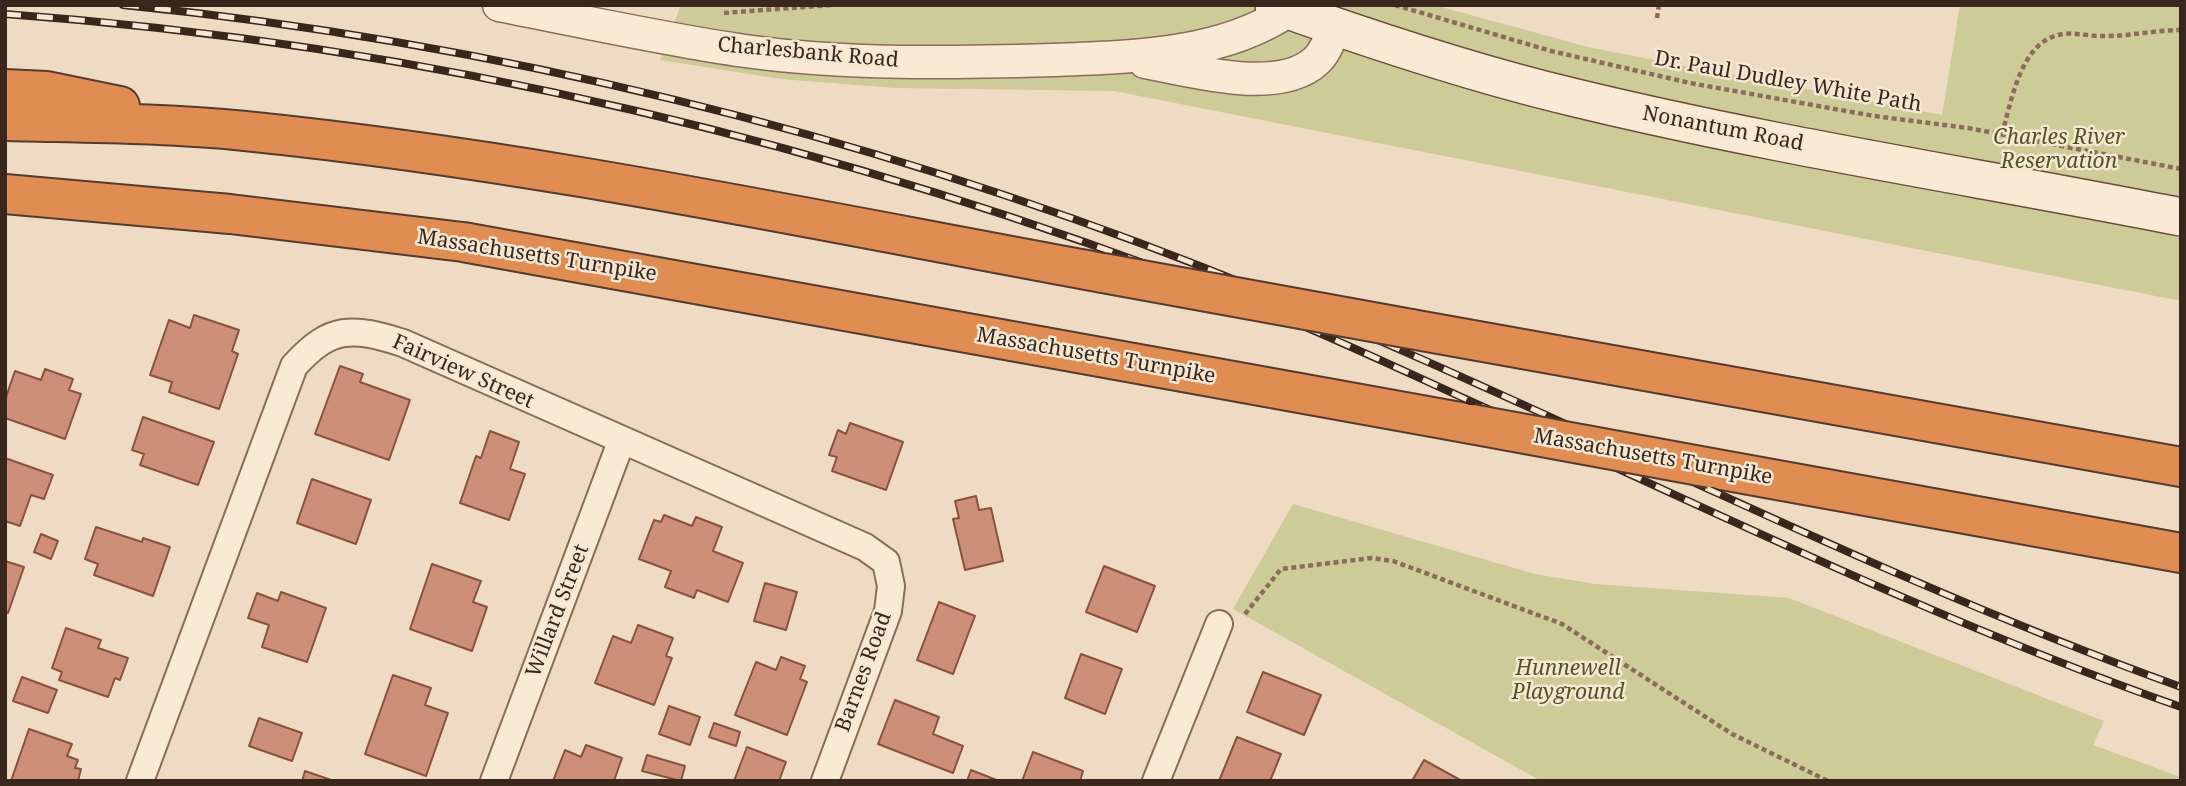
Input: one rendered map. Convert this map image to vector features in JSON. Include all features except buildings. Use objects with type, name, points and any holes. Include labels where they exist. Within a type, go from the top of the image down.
[{"type":"highway","points":[[5,89],[47,91],[243,131],[531,169],[2181,467]]},
{"type":"highway","points":[[5,121],[243,131]]},
{"type":"highway","name":"Massachusetts Turnpike","points":[[5,194],[291,220],[508,249],[2181,553]]},
{"type":"highway","points":[[5,219],[172,209]]},
{"type":"main road","name":"Nonantum Road","points":[[1281,8],[1460,67],[1648,115],[2181,217]]},
{"type":"street","name":"Charlesbank Road","points":[[499,5],[643,34],[806,57],[930,62],[1119,58],[1226,39],[1270,23],[1281,8]]},
{"type":"street","name":"Charlesbank Road","points":[[1119,58],[1231,77],[1279,77],[1299,71],[1317,61],[1335,27]]},
{"type":"street","name":"Fairview Street","points":[[140,781],[294,366],[313,346],[339,332],[380,336],[403,343],[621,442],[865,547],[886,562]]},
{"type":"street","name":"Willard Street","points":[[494,781],[621,442]]},
{"type":"street","name":"Barnes Road","points":[[825,781],[888,611],[891,586],[886,562]]},
{"type":"street","points":[[1156,781],[1231,620]]},
{"type":"path","points":[[718,14],[831,5]]},
{"type":"path","name":"Dr. Paul Dudley White Path","points":[[1395,5],[1539,48],[1643,73],[1874,116],[2002,134],[2181,169]]},
{"type":"path","points":[[1657,18],[1659,5]]},
{"type":"path","points":[[2002,134],[2023,70],[2032,54],[2057,35],[2112,36],[2181,30]]},
{"type":"path","points":[[1231,620],[1281,569],[1372,558],[1393,561],[1562,624],[1732,734],[1828,781]]},
{"type":"green space","name":"Charles River Reservation","points":[[681,5],[1434,5],[1592,48],[1942,115],[1960,5],[2181,5],[2181,301],[1114,91],[895,88],[781,79],[660,60]]},
{"type":"green space","name":"Hunnewell Playground","points":[[1293,504],[1535,574],[1595,584],[1789,598],[2104,721],[2093,745],[2181,777],[2181,781],[1541,781],[1233,609]]},
{"type":"railway","points":[[123,5],[262,21],[537,69],[673,99],[942,175],[1074,219],[1328,318],[1934,589],[2181,687]]},
{"type":"railway","points":[[5,14],[163,29],[321,50],[477,77],[632,110],[786,149],[939,194],[1089,244],[1238,299],[1355,348],[1911,601],[2090,674],[2181,707]]}]
